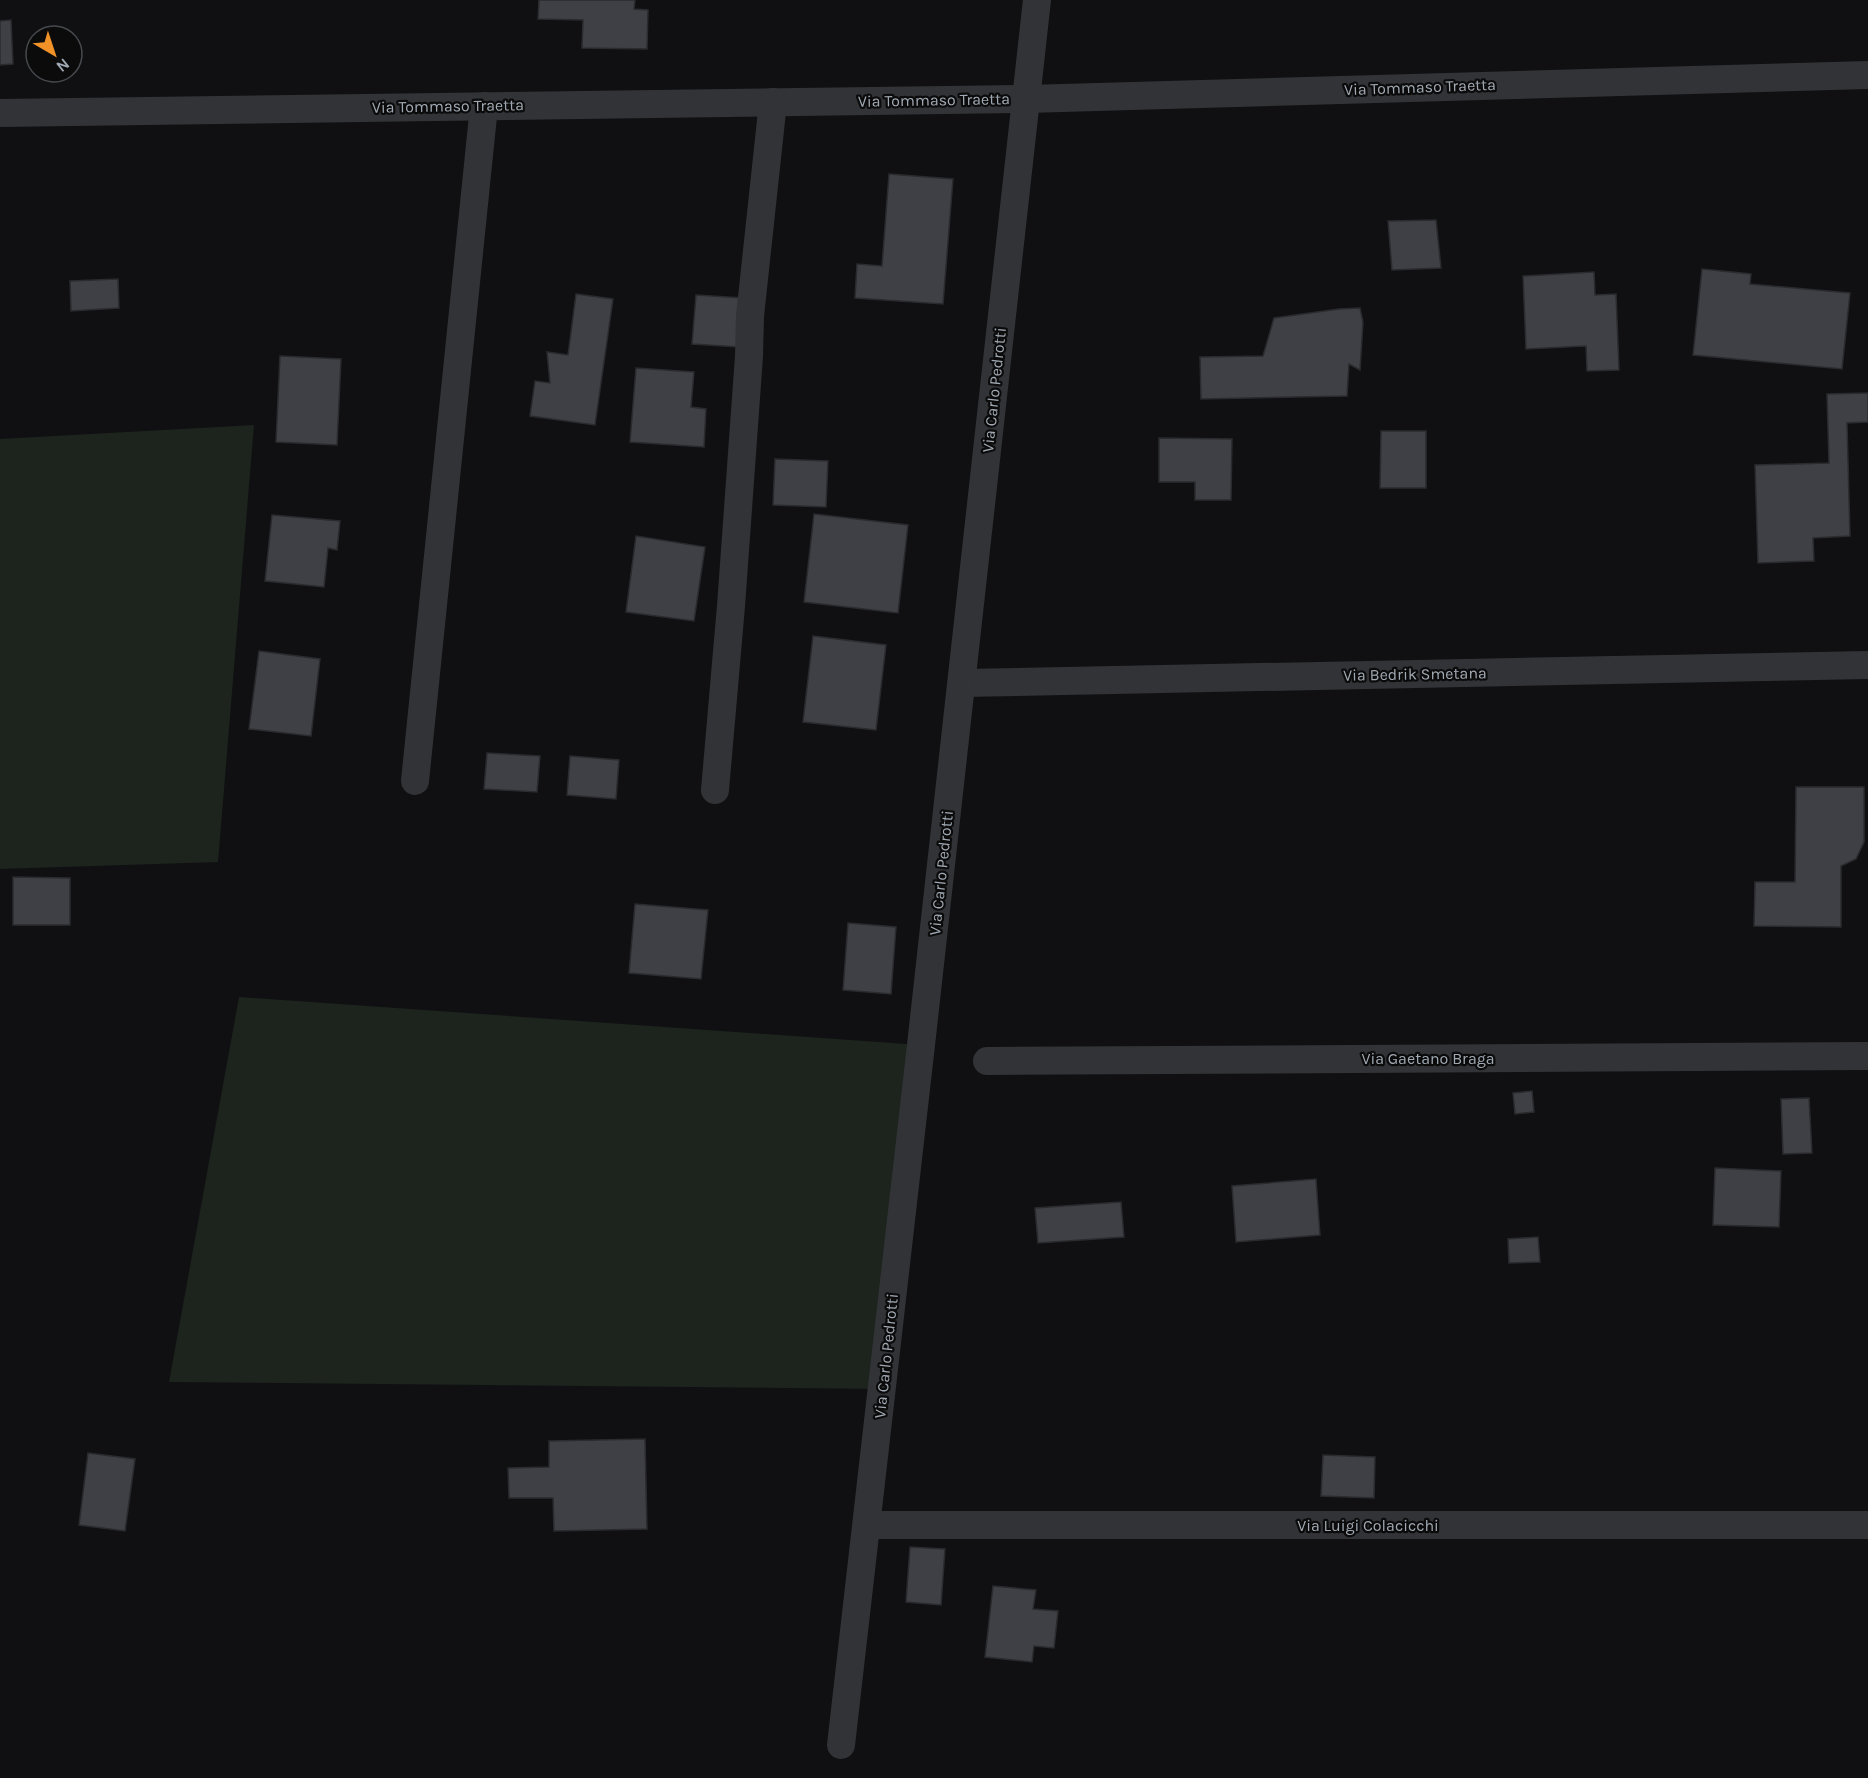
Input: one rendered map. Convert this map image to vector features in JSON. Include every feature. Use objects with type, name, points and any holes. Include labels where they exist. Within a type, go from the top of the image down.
[{"type":"street","name":"Via Carlo Pedrotti","points":[[841,1746],[1037,0]]},
{"type":"street","name":"Via Tommaso Traetta","points":[[0,113],[1027,99],[1868,75]]},
{"type":"street","points":[[715,790],[731,606],[750,316],[773,102]]},
{"type":"street","points":[[415,781],[484,106]]},
{"type":"street","name":"Via Bedrik Smetana","points":[[962,683],[1868,665]]},
{"type":"street","name":"Via Gaetano Braga","points":[[987,1060],[1868,1056]]},
{"type":"street","name":"Via Luigi Colacicchi","points":[[867,1525],[1868,1525]]},
{"type":"shaded area","points":[[254,425],[218,862],[0,869],[0,439]]},
{"type":"shaded area","points":[[239,997],[921,1045],[883,1389],[169,1382]]},
{"type":"building","points":[[539,0],[635,0],[634,9],[648,10],[647,49],[582,48],[583,20],[538,19]]},
{"type":"building","points":[[11,20],[13,64],[0,65],[0,21]]},
{"type":"building","points":[[889,174],[953,179],[943,304],[855,298],[857,264],[882,266]]},
{"type":"building","points":[[1436,220],[1441,268],[1392,270],[1388,221]]},
{"type":"building","points":[[1702,269],[1751,274],[1750,284],[1850,293],[1842,369],[1693,355]]},
{"type":"building","points":[[1594,272],[1595,295],[1616,294],[1619,370],[1587,371],[1586,346],[1526,349],[1523,276]]},
{"type":"building","points":[[118,279],[119,308],[71,311],[70,281]]},
{"type":"building","points":[[576,294],[613,299],[595,425],[530,416],[535,381],[550,383],[547,352],[568,355]]},
{"type":"building","points":[[696,295],[743,298],[739,347],[692,344]]},
{"type":"building","points":[[1360,308],[1363,322],[1360,370],[1349,364],[1347,396],[1201,399],[1200,357],[1263,356],[1274,318]]},
{"type":"building","points":[[280,356],[341,359],[337,445],[276,442]]},
{"type":"building","points":[[636,368],[694,372],[691,407],[706,409],[704,447],[630,442]]},
{"type":"building","points":[[1868,393],[1868,422],[1847,423],[1850,536],[1813,538],[1814,561],[1758,563],[1755,465],[1829,463],[1827,394]]},
{"type":"building","points":[[1381,431],[1426,431],[1426,488],[1380,488]]},
{"type":"building","points":[[1159,438],[1232,439],[1231,500],[1195,500],[1195,482],[1159,482]]},
{"type":"building","points":[[775,459],[828,461],[826,507],[773,505]]},
{"type":"building","points":[[814,514],[908,525],[898,613],[804,602]]},
{"type":"building","points":[[272,515],[340,521],[337,550],[328,548],[324,587],[265,581]]},
{"type":"building","points":[[636,536],[705,547],[694,621],[626,612]]},
{"type":"building","points":[[813,636],[886,645],[876,730],[803,722]]},
{"type":"building","points":[[259,651],[320,659],[311,736],[249,729]]},
{"type":"building","points":[[487,753],[540,756],[537,792],[484,789]]},
{"type":"building","points":[[570,756],[619,760],[616,799],[567,795]]},
{"type":"building","points":[[1796,787],[1864,787],[1864,842],[1856,859],[1841,866],[1841,927],[1754,926],[1755,882],[1795,882]]},
{"type":"building","points":[[13,877],[70,878],[70,925],[13,925]]},
{"type":"building","points":[[635,904],[708,910],[701,979],[629,973]]},
{"type":"building","points":[[848,923],[896,927],[891,994],[843,990]]},
{"type":"building","points":[[1532,1091],[1534,1112],[1515,1114],[1513,1093]]},
{"type":"building","points":[[1809,1098],[1812,1153],[1783,1154],[1781,1099]]},
{"type":"building","points":[[1715,1168],[1781,1171],[1779,1227],[1713,1225]]},
{"type":"building","points":[[1316,1179],[1320,1235],[1236,1242],[1232,1186]]},
{"type":"building","points":[[1121,1202],[1124,1237],[1038,1243],[1035,1208]]},
{"type":"building","points":[[1538,1237],[1540,1262],[1509,1263],[1508,1239]]},
{"type":"building","points":[[645,1439],[647,1529],[554,1531],[553,1498],[509,1498],[508,1468],[549,1467],[549,1441]]},
{"type":"building","points":[[88,1453],[135,1459],[125,1531],[79,1525]]},
{"type":"building","points":[[1323,1455],[1375,1457],[1374,1498],[1321,1496]]},
{"type":"building","points":[[910,1547],[945,1549],[941,1605],[906,1602]]},
{"type":"building","points":[[993,1586],[1036,1590],[1033,1609],[1058,1611],[1054,1648],[1034,1646],[1032,1662],[985,1657]]}]
